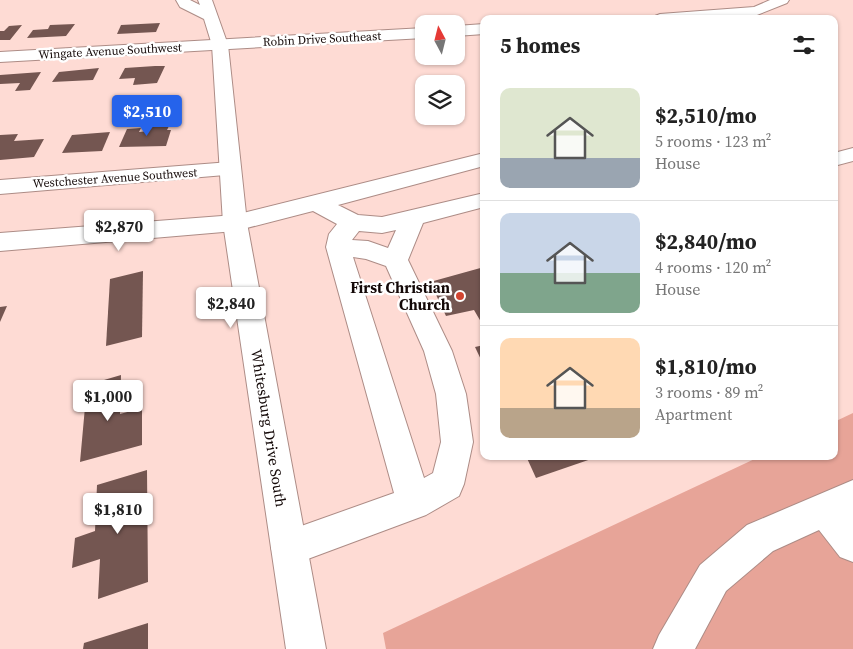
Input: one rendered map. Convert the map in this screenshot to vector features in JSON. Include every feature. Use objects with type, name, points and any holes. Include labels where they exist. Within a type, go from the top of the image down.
[{"type":"street","points":[[184,0],[185,4],[208,8]]},
{"type":"street","points":[[708,15],[757,11],[782,0]]},
{"type":"street","name":"Whitesburg Drive South","points":[[208,8],[220,45],[235,223],[306,649]]},
{"type":"street","points":[[465,30],[480,29]]},
{"type":"street","name":"Robin Drive Southeast","points":[[220,45],[415,33]]},
{"type":"street","name":"Wingate Avenue Southwest","points":[[0,57],[220,45]]},
{"type":"street","points":[[838,159],[853,154]]},
{"type":"street","points":[[0,242],[235,223],[316,204],[480,160]]},
{"type":"street","name":"Westchester Avenue Southwest","points":[[0,187],[230,169]]},
{"type":"street","points":[[316,204],[354,223],[382,225],[480,201]]},
{"type":"street","points":[[289,548],[414,503],[447,484],[457,442],[450,394],[438,351],[396,260],[404,237],[414,218]]},
{"type":"street","points":[[354,223],[341,234],[338,247],[414,503]]},
{"type":"street","points":[[338,247],[368,250],[396,260]]},
{"type":"street","points":[[673,649],[713,578],[760,538],[839,503],[853,544]]},
{"type":"shaded area","points":[[853,413],[853,649],[386,649],[383,633],[752,460],[838,460],[838,420]]},
{"type":"building","points":[[160,23],[156,32],[117,34],[121,25]]},
{"type":"building","points":[[75,24],[66,36],[27,38],[33,30],[48,29],[50,25]]},
{"type":"building","points":[[22,25],[10,40],[0,40],[0,31],[4,31],[9,26]]},
{"type":"building","points":[[165,66],[157,83],[133,85],[135,78],[119,79],[125,68]]},
{"type":"building","points":[[99,68],[93,80],[52,82],[59,72]]},
{"type":"building","points":[[41,72],[30,90],[15,91],[20,83],[0,84],[0,75]]},
{"type":"building","points":[[170,124],[167,130],[171,130],[166,146],[119,147],[127,129],[141,128],[139,132],[148,131],[151,125]]},
{"type":"building","points":[[110,132],[102,151],[62,153],[72,135]]},
{"type":"building","points":[[18,134],[14,141],[44,139],[34,157],[0,160],[0,135]]},
{"type":"building","name":"First Christian Church","points":[[480,268],[480,320],[474,310],[446,316],[430,282]]},
{"type":"building","points":[[143,271],[142,337],[106,346],[110,279]]},
{"type":"building","points":[[7,306],[0,322],[0,307]]},
{"type":"building","points":[[480,346],[480,358],[475,347]]},
{"type":"building","points":[[121,375],[120,414],[142,408],[142,445],[80,462],[87,385]]},
{"type":"building","points":[[528,460],[588,460],[536,478]]},
{"type":"building","points":[[147,470],[148,582],[98,599],[100,559],[72,568],[75,538],[95,531],[97,485]]},
{"type":"building","points":[[148,623],[148,649],[83,649],[84,643]]},
{"type":"place","name":"First Christian Church","points":[[460,296]]}]
